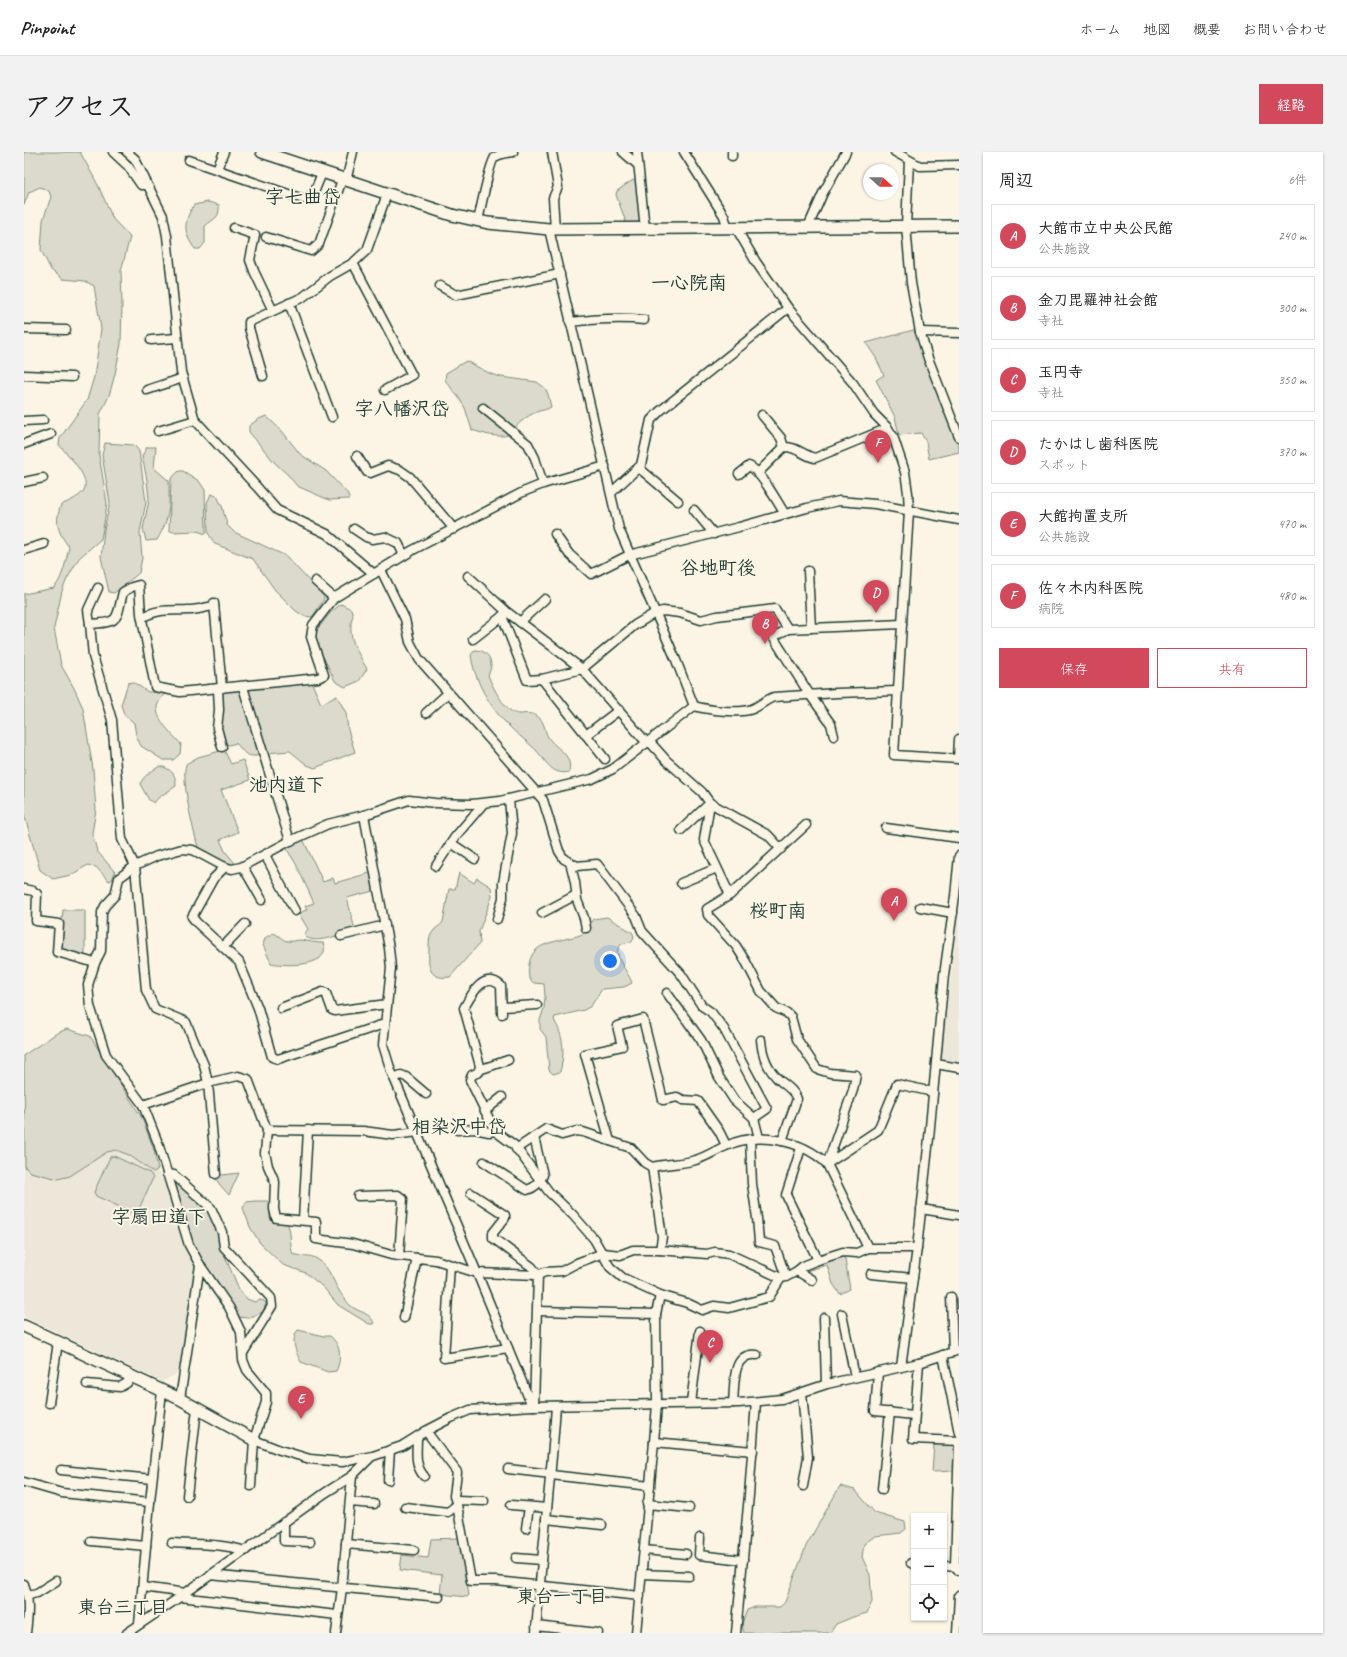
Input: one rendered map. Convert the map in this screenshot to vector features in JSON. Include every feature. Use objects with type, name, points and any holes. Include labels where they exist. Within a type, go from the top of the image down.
[{"type":"street","points":[[113,152],[128,166],[140,185],[147,185]]},
{"type":"street","points":[[127,152],[135,159],[163,216],[167,236],[177,338],[183,378],[195,420],[257,486],[277,510],[327,534],[377,572],[404,619],[410,642],[419,659],[543,800],[559,851],[564,859],[577,866],[597,864],[636,916],[642,931],[681,974],[702,1006],[711,1012],[724,1028],[768,1109],[754,1118]]},
{"type":"street","points":[[218,169],[224,152]]},
{"type":"street","points":[[262,152],[452,215],[478,221],[552,229],[959,226]]},
{"type":"street","points":[[266,237],[311,250],[319,244],[344,180],[353,152]]},
{"type":"street","points":[[478,221],[483,196],[487,188],[492,156],[513,152]]},
{"type":"street","points":[[552,152],[558,187],[554,198],[552,229],[560,274],[619,528],[694,706]]},
{"type":"street","points":[[623,152],[638,165]]},
{"type":"street","points":[[637,152],[645,229]]},
{"type":"street","points":[[684,152],[724,216],[788,308],[853,383],[874,414],[888,428],[898,448],[905,472],[909,511],[894,755],[958,759],[959,739]]},
{"type":"street","points":[[808,227],[846,152]]},
{"type":"street","points":[[895,152],[906,156],[920,166],[959,166]]},
{"type":"street","points":[[906,156],[906,226],[911,283],[920,332],[931,366],[959,437]]},
{"type":"street","points":[[189,160],[303,199],[313,195],[322,173]]},
{"type":"street","points":[[262,376],[249,328],[249,322],[303,297],[330,276],[353,263],[367,250],[387,194]]},
{"type":"street","points":[[234,228],[255,235],[250,260],[273,311]]},
{"type":"street","points":[[353,263],[412,375],[385,390]]},
{"type":"street","points":[[440,286],[456,295],[560,274]]},
{"type":"street","points":[[289,303],[332,417]]},
{"type":"street","points":[[612,493],[641,465],[651,420],[660,411],[788,308]]},
{"type":"street","points":[[570,322],[612,318],[644,320]]},
{"type":"street","points":[[24,329],[66,330]]},
{"type":"street","points":[[920,332],[959,333]]},
{"type":"street","points":[[151,340],[177,338]]},
{"type":"street","points":[[24,375],[72,377]]},
{"type":"street","points":[[146,390],[183,378]]},
{"type":"street","points":[[483,408],[528,444],[535,458],[543,484]]},
{"type":"street","points":[[762,415],[781,438],[784,448]]},
{"type":"street","points":[[24,421],[43,420]]},
{"type":"street","points":[[158,432],[195,420]]},
{"type":"street","points":[[758,472],[784,448],[789,447],[796,449],[815,458],[888,428]]},
{"type":"street","points":[[24,444],[51,434]]},
{"type":"street","points":[[357,456],[367,472],[370,473],[388,466],[400,470],[410,477],[454,529]]},
{"type":"street","points":[[90,624],[111,622],[116,618],[123,592],[139,585],[142,618],[155,687],[180,692],[242,687],[318,678],[324,676],[311,637],[312,625],[334,598],[404,556],[523,492],[543,484],[605,466]]},
{"type":"street","points":[[739,474],[749,466],[758,472],[785,514]]},
{"type":"street","points":[[639,468],[678,501]]},
{"type":"street","points":[[24,482],[43,478]]},
{"type":"street","points":[[555,534],[568,554],[591,574],[630,555],[839,501],[875,504],[959,520]]},
{"type":"street","points":[[694,510],[714,534]]},
{"type":"street","points":[[354,529],[372,539],[385,538],[398,543],[404,556]]},
{"type":"street","points":[[24,550],[44,544]]},
{"type":"street","points":[[808,571],[811,628]]},
{"type":"street","points":[[468,576],[504,614],[520,622],[582,669],[648,742],[702,792],[710,803],[768,835],[781,849]]},
{"type":"street","points":[[315,581],[334,598]]},
{"type":"street","points":[[98,588],[88,610],[93,656],[112,720],[122,839],[135,866],[146,990],[155,1009],[186,1022],[204,1066],[208,1083],[216,1174]]},
{"type":"street","points":[[520,622],[545,599]]},
{"type":"street","points":[[142,618],[160,611],[190,610],[214,604],[220,688],[217,728],[222,747]]},
{"type":"street","points":[[504,614],[527,680],[542,679],[582,669],[635,625],[656,613],[663,611],[680,613],[701,620],[717,616],[775,609],[788,629]]},
{"type":"street","points":[[473,639],[504,614]]},
{"type":"street","points":[[834,736],[831,724],[810,695],[773,637],[788,629],[902,624]]},
{"type":"street","points":[[542,679],[605,759]]},
{"type":"street","points":[[242,687],[290,841]]},
{"type":"street","points":[[694,706],[708,710],[750,710],[757,707],[765,700],[774,697],[897,691]]},
{"type":"street","points":[[426,713],[448,693]]},
{"type":"street","points":[[251,1486],[254,1440],[266,1402],[266,1393],[247,1370],[243,1360],[241,1332],[229,1307],[200,1265],[189,1245],[158,1143],[143,1106],[106,1055],[90,1006],[88,985],[94,963],[101,951],[102,912],[105,906],[115,895],[120,878],[135,866],[157,856],[182,849],[193,850],[224,867],[232,869],[243,866],[290,841],[328,824],[364,815],[409,800],[435,803],[484,803],[509,799],[592,779],[613,769],[694,706]]},
{"type":"street","points":[[586,735],[619,710]]},
{"type":"street","points":[[497,919],[503,898],[512,833],[509,799]]},
{"type":"street","points":[[436,866],[451,843],[484,803]]},
{"type":"street","points":[[681,830],[710,803]]},
{"type":"street","points":[[710,803],[704,840],[730,895]]},
{"type":"street","points":[[364,815],[385,925],[391,968],[383,1045],[394,1078],[533,1406]]},
{"type":"street","points":[[806,825],[730,895],[707,909],[708,915],[736,946],[746,962],[760,991],[776,1008],[787,1013],[791,1017],[797,1039],[818,1069],[830,1073],[856,1075],[853,1090],[827,1164]]},
{"type":"street","points":[[886,828],[959,838]]},
{"type":"street","points":[[451,843],[475,859]]},
{"type":"street","points":[[265,854],[295,911]]},
{"type":"street","points":[[901,1367],[917,1248],[944,975],[958,888],[959,856]]},
{"type":"street","points":[[570,862],[575,882],[577,900],[586,928]]},
{"type":"street","points":[[243,866],[262,900]]},
{"type":"street","points":[[224,867],[213,879],[192,917],[239,962],[258,1008],[272,1058],[278,1059],[384,1024]]},
{"type":"street","points":[[681,883],[717,868]]},
{"type":"street","points":[[24,889],[37,894],[36,921],[59,924],[56,952],[94,963]]},
{"type":"street","points":[[542,913],[576,895]]},
{"type":"street","points":[[920,907],[953,913]]},
{"type":"street","points":[[223,947],[245,924]]},
{"type":"street","points":[[341,936],[385,925]]},
{"type":"street","points":[[479,1070],[480,1066],[475,1045],[464,1008],[481,983],[487,981],[496,982],[501,986],[502,1010],[537,1005]]},
{"type":"street","points":[[281,1008],[323,992],[326,993],[332,1010],[335,1011],[387,1004]]},
{"type":"street","points":[[667,993],[701,1040],[718,1077],[734,1100],[754,1118],[759,1138]]},
{"type":"street","points":[[610,1141],[585,1054],[622,1046],[617,1026],[643,1019],[663,1100],[677,1097],[683,1100],[698,1101],[719,1131],[726,1145]]},
{"type":"street","points":[[761,1040],[762,1051],[768,1065],[777,1078],[795,1094],[797,1099],[782,1141]]},
{"type":"street","points":[[508,1060],[479,1070],[479,1072],[472,1075],[470,1080],[495,1132],[514,1145],[549,1192],[573,1215],[602,1253],[610,1267],[623,1278],[660,1295],[688,1303],[702,1310],[714,1306],[729,1308],[768,1297],[783,1277],[797,1271],[803,1266],[843,1252],[857,1253],[868,1248],[917,1248]]},
{"type":"street","points":[[936,1064],[959,1068]]},
{"type":"street","points":[[394,1078],[401,1075],[406,1077],[426,1094]]},
{"type":"street","points":[[143,1106],[208,1083],[238,1076],[248,1079],[267,1130],[265,1153],[268,1166],[275,1182],[274,1209],[276,1218],[316,1222],[316,1239],[353,1244],[399,1256],[436,1260],[450,1266],[477,1273],[538,1276],[545,1272],[562,1271],[602,1253],[620,1254],[633,1250],[660,1250],[707,1254],[716,1252],[729,1254],[783,1277]]},
{"type":"street","points":[[827,1164],[878,1130],[897,1084],[933,1092]]},
{"type":"street","points":[[485,1111],[502,1097]]},
{"type":"street","points":[[457,1130],[475,1129],[495,1132]]},
{"type":"street","points":[[516,1149],[546,1129],[562,1135],[577,1131],[631,1148],[645,1163],[652,1167],[691,1161],[708,1155],[726,1145],[750,1139],[759,1138],[782,1141],[819,1156],[827,1164],[868,1248]]},
{"type":"street","points":[[267,1130],[363,1131],[393,1135],[418,1132]]},
{"type":"street","points":[[302,1220],[308,1130]]},
{"type":"street","points":[[484,1162],[527,1190],[531,1190],[541,1181],[542,1175],[534,1137]]},
{"type":"street","points":[[750,1139],[752,1184],[759,1242],[775,1246],[783,1277]]},
{"type":"street","points":[[801,1148],[786,1195],[818,1260]]},
{"type":"street","points":[[652,1167],[662,1237],[660,1250]]},
{"type":"street","points":[[167,1174],[174,1175],[211,1208],[222,1232],[224,1247],[271,1298],[272,1306],[243,1353]]},
{"type":"street","points":[[471,1193],[505,1215],[505,1218],[492,1232],[494,1238],[532,1268],[538,1276],[538,1311],[533,1406]]},
{"type":"street","points":[[358,1196],[398,1195],[403,1199],[399,1256]]},
{"type":"street","points":[[921,1209],[959,1215]]},
{"type":"street","points":[[404,1318],[417,1258]]},
{"type":"street","points":[[180,1399],[200,1265]]},
{"type":"street","points":[[450,1266],[444,1358],[508,1348]]},
{"type":"street","points":[[797,1271],[812,1280]]},
{"type":"street","points":[[871,1274],[913,1278]]},
{"type":"street","points":[[636,1633],[657,1404],[656,1314],[660,1295]]},
{"type":"street","points":[[24,1326],[180,1399],[254,1440],[280,1450],[310,1458],[342,1462],[373,1456],[402,1446],[426,1431],[470,1410],[533,1406],[756,1402],[782,1399],[826,1384],[919,1363],[956,1351],[951,1297]]},
{"type":"street","points":[[538,1311],[656,1314]]},
{"type":"street","points":[[842,1314],[855,1377]]},
{"type":"street","points":[[824,1318],[826,1384]]},
{"type":"street","points":[[691,1403],[700,1331]]},
{"type":"street","points":[[49,1403],[58,1342]]},
{"type":"street","points":[[733,1403],[737,1365],[741,1358],[748,1354],[757,1355]]},
{"type":"street","points":[[943,1355],[959,1433]]},
{"type":"street","points":[[919,1363],[913,1439],[959,1441],[958,1568],[947,1566]]},
{"type":"street","points":[[878,1372],[875,1411],[914,1415]]},
{"type":"street","points":[[87,1384],[120,1387],[127,1383],[131,1376]]},
{"type":"street","points":[[139,1624],[152,1479],[162,1391]]},
{"type":"street","points":[[802,1393],[808,1457],[803,1486]]},
{"type":"street","points":[[736,1633],[753,1451],[756,1402]]},
{"type":"street","points":[[556,1406],[536,1630],[598,1633]]},
{"type":"street","points":[[187,1496],[197,1408]]},
{"type":"street","points":[[882,1489],[890,1412]]},
{"type":"street","points":[[426,1431],[457,1472],[454,1496],[457,1502],[471,1581],[496,1581],[640,1596]]},
{"type":"street","points":[[417,1437],[417,1463],[419,1470],[424,1476]]},
{"type":"street","points":[[654,1442],[753,1451]]},
{"type":"street","points":[[388,1480],[390,1450]]},
{"type":"street","points":[[127,1633],[183,1595],[325,1493],[352,1476],[373,1456]]},
{"type":"street","points":[[508,1469],[650,1486]]},
{"type":"street","points":[[61,1470],[152,1479]]},
{"type":"street","points":[[336,1633],[337,1615],[342,1588],[352,1476]]},
{"type":"street","points":[[24,1482],[62,1492],[150,1502]]},
{"type":"street","points":[[405,1507],[448,1512],[457,1502],[484,1501]]},
{"type":"street","points":[[350,1502],[374,1504]]},
{"type":"street","points":[[647,1504],[690,1508]]},
{"type":"street","points":[[511,1505],[547,1508]]},
{"type":"street","points":[[526,1528],[529,1507]]},
{"type":"street","points":[[546,1519],[602,1525]]},
{"type":"street","points":[[284,1522],[284,1542],[310,1542]]},
{"type":"street","points":[[700,1538],[699,1555],[743,1560]]},
{"type":"street","points":[[91,1541],[146,1546]]},
{"type":"street","points":[[172,1543],[203,1546],[212,1545],[245,1551]]},
{"type":"street","points":[[346,1544],[414,1550]]},
{"type":"street","points":[[644,1550],[686,1554]]},
{"type":"street","points":[[516,1558],[542,1560]]},
{"type":"street","points":[[642,1574],[689,1576]]},
{"type":"street","points":[[210,1575],[439,1597]]},
{"type":"street","points":[[26,1597],[37,1593],[56,1581]]},
{"type":"street","points":[[24,1584],[28,1607],[26,1633]]},
{"type":"street","points":[[143,1587],[183,1595],[337,1615]]},
{"type":"street","points":[[958,1633],[959,1595]]},
{"type":"shaded area","points":[[24,152],[80,152],[98,185],[113,219],[130,237],[121,271],[121,344],[109,396],[100,414],[99,455],[107,503],[101,539],[79,558],[67,579],[62,591],[54,628],[61,665],[83,708],[93,769],[96,810],[92,833],[97,851],[115,872],[112,880],[109,881],[96,867],[88,865],[71,875],[53,879],[40,870],[24,814],[24,594],[54,588],[64,569],[69,547],[62,537],[58,527],[59,511],[61,505],[74,499],[82,493],[85,485],[81,472],[59,445],[60,438],[87,400],[94,377],[101,329],[94,286],[85,281],[63,279],[51,270],[41,250],[43,220],[51,197],[49,191],[40,187],[29,192],[24,205]]},
{"type":"shaded area","points":[[633,180],[637,182],[640,220],[630,223],[626,222],[616,195],[617,191]]},
{"type":"shaded area","points":[[208,202],[219,205],[219,210],[216,218],[205,226],[205,243],[200,249],[195,249],[188,238],[186,222],[194,205]]},
{"type":"shaded area","points":[[917,329],[925,356],[959,446],[959,452],[929,459],[926,442],[921,433],[899,435],[895,417],[876,380],[884,375],[876,358],[866,343]]},
{"type":"shaded area","points":[[466,361],[491,374],[501,377],[537,382],[545,388],[551,407],[526,418],[518,424],[509,435],[495,436],[472,430],[465,408],[445,380],[446,373]]},
{"type":"shaded area","points":[[266,416],[282,431],[300,454],[326,471],[348,494],[349,499],[329,500],[297,486],[249,432],[249,426]]},
{"type":"shaded area","points":[[105,443],[134,445],[139,451],[146,502],[140,532],[142,558],[139,573],[114,593],[109,592],[101,557],[104,530],[110,503],[102,455]]},
{"type":"shaded area","points":[[147,447],[156,447],[154,468],[169,481],[169,498],[167,518],[162,532],[157,540],[146,541],[143,529],[149,500],[142,456]]},
{"type":"shaded area","points":[[179,471],[183,471],[199,481],[205,490],[206,534],[197,531],[173,532],[169,530],[171,479]]},
{"type":"shaded area","points":[[211,494],[217,496],[222,506],[227,525],[234,532],[286,556],[324,597],[323,601],[312,617],[304,616],[296,611],[275,590],[253,559],[215,544],[208,533],[207,503]]},
{"type":"shaded area","points":[[341,604],[351,609],[353,615],[351,623],[352,637],[356,650],[367,669],[359,681],[345,687],[335,681],[316,642],[316,631],[331,612]]},
{"type":"shaded area","points":[[475,650],[484,652],[489,658],[491,666],[488,675],[500,699],[514,713],[533,714],[540,718],[548,737],[569,760],[569,772],[558,772],[550,767],[536,750],[510,727],[494,709],[483,692],[475,673],[471,655]]},
{"type":"shaded area","points":[[311,681],[321,704],[337,696],[346,713],[348,730],[355,752],[315,768],[307,765],[290,751],[266,753],[248,692],[250,689]]},
{"type":"shaded area","points":[[133,682],[148,692],[161,692],[164,694],[158,704],[158,713],[162,723],[181,744],[180,754],[173,760],[163,760],[141,746],[136,735],[134,723],[124,714],[121,705],[128,683]]},
{"type":"shaded area","points":[[226,691],[241,691],[260,751],[257,756],[250,756],[236,743],[229,745],[226,744],[221,736],[221,694]]},
{"type":"shaded area","points":[[224,750],[231,764],[243,760],[250,780],[221,790],[238,832],[220,840],[225,851],[234,862],[234,865],[228,865],[198,847],[188,805],[185,782],[186,764],[198,757]]},
{"type":"shaded area","points":[[160,766],[168,769],[172,773],[176,786],[158,798],[154,803],[149,800],[140,784],[146,776]]},
{"type":"shaded area","points":[[303,839],[323,882],[333,878],[335,883],[373,872],[377,890],[347,898],[355,930],[328,938],[314,940],[304,935],[308,929],[299,914],[307,909],[305,906],[314,903],[296,864],[285,846]]},
{"type":"shaded area","points":[[459,873],[474,883],[477,878],[491,887],[492,897],[479,931],[480,943],[450,977],[437,976],[433,974],[429,966],[429,940],[433,931],[443,922],[449,889],[455,889]]},
{"type":"shaded area","points":[[959,906],[959,1064],[941,1060]]},
{"type":"shaded area","points":[[63,910],[85,910],[85,955],[62,951],[59,947]]},
{"type":"shaded area","points":[[607,917],[632,932],[634,936],[632,942],[622,944],[618,952],[621,963],[632,983],[624,987],[602,989],[591,1006],[584,1010],[555,1017],[554,1020],[562,1039],[563,1058],[560,1072],[553,1074],[549,1070],[546,1037],[540,1029],[540,1020],[544,1008],[545,997],[544,984],[534,983],[529,979],[530,959],[534,952],[546,944],[583,934],[588,931],[593,919]]},
{"type":"shaded area","points":[[273,933],[287,941],[300,940],[323,943],[324,951],[321,957],[306,964],[286,965],[271,963],[263,945],[265,938]]},
{"type":"shaded area","points":[[67,1029],[90,1036],[142,1118],[154,1150],[158,1169],[154,1172],[129,1155],[116,1150],[107,1152],[70,1176],[58,1179],[30,1172],[25,1167],[24,1055],[57,1033]]},
{"type":"shaded area","points":[[109,1143],[154,1166],[167,1186],[197,1267],[178,1373],[162,1382],[24,1317],[24,1155]]},
{"type":"shaded area","points":[[114,1156],[150,1173],[153,1178],[138,1211],[133,1213],[96,1196],[94,1192],[110,1157]]},
{"type":"shaded area","points":[[239,1173],[229,1195],[214,1176]]},
{"type":"shaded area","points":[[175,1178],[206,1208],[215,1221],[224,1254],[239,1289],[247,1299],[255,1302],[260,1300],[264,1301],[266,1303],[263,1312],[248,1318],[238,1317],[194,1250],[172,1181]]},
{"type":"shaded area","points":[[267,1201],[270,1203],[270,1219],[284,1222],[288,1225],[293,1254],[311,1257],[322,1263],[349,1304],[371,1317],[374,1324],[369,1324],[338,1305],[323,1287],[306,1273],[283,1265],[260,1243],[250,1227],[243,1208],[246,1202]]},
{"type":"shaded area","points":[[844,1254],[850,1289],[840,1294],[833,1284],[827,1265],[806,1271],[805,1267]]},
{"type":"shaded area","points":[[298,1330],[330,1336],[334,1340],[340,1357],[336,1371],[328,1372],[301,1362],[294,1342],[294,1338]]},
{"type":"shaded area","points":[[934,1444],[955,1445],[955,1471],[932,1472]]},
{"type":"shaded area","points":[[840,1486],[855,1490],[875,1513],[905,1522],[906,1529],[901,1533],[875,1536],[864,1544],[862,1557],[870,1575],[872,1602],[867,1613],[836,1624],[830,1633],[744,1633],[742,1624],[747,1610],[755,1607],[780,1607],[785,1602],[806,1546]]},
{"type":"shaded area","points":[[460,1538],[469,1595],[467,1597],[440,1594],[442,1575],[400,1570],[402,1555],[428,1558],[431,1539]]},
{"type":"place","name":"佐々木内科医院","points":[[878,463]]},
{"type":"place","name":"たかはし歯科医院","points":[[876,613]]},
{"type":"place","name":"金刀毘羅神社会館","points":[[765,644]]},
{"type":"place","name":"大館市立中央公民館","points":[[894,921]]},
{"type":"place","name":"玉円寺","points":[[710,1363]]},
{"type":"place","name":"大館拘置支所","points":[[301,1419]]},
{"type":"district","name":"字七曲岱","points":[[303,196]]},
{"type":"district","name":"一心院南","points":[[689,282]]},
{"type":"district","name":"字八幡沢岱","points":[[402,408]]},
{"type":"district","name":"谷地町後","points":[[718,567]]},
{"type":"district","name":"池内道下","points":[[287,784]]},
{"type":"district","name":"桜町南","points":[[778,910]]},
{"type":"district","name":"相染沢中岱","points":[[459,1126]]},
{"type":"district","name":"字扇田道下","points":[[159,1216]]},
{"type":"district","name":"東台一丁目","points":[[562,1596]]},
{"type":"district","name":"東台三丁目","points":[[123,1607]]}]
